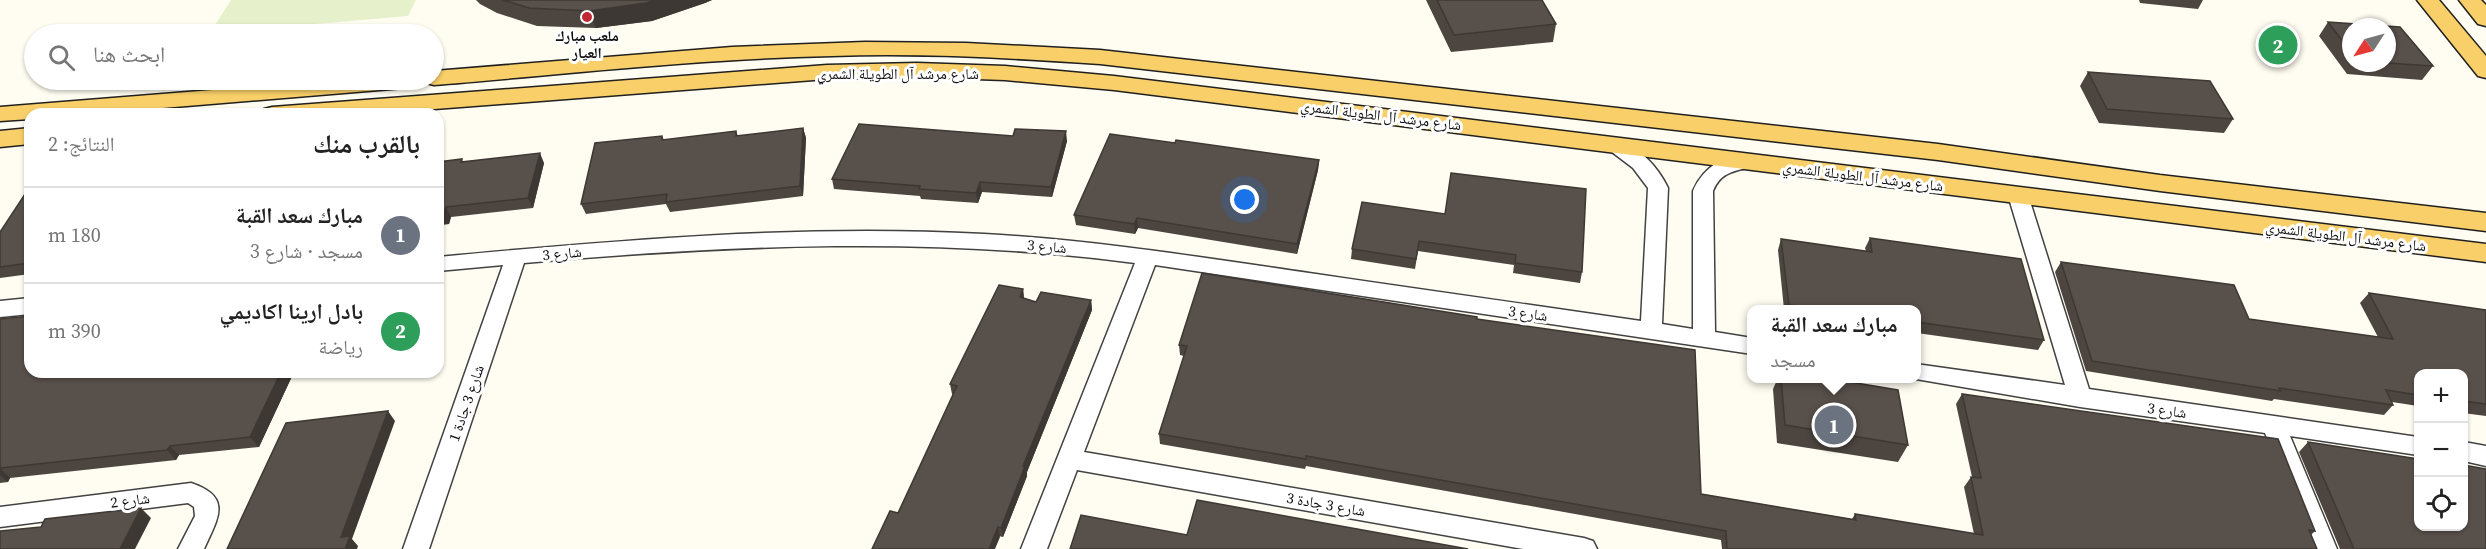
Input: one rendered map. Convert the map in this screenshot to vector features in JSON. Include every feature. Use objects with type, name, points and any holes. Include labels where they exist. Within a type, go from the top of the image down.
[{"type":"main road","points":[[2428,0],[2486,71]]},
{"type":"main road","points":[[2469,0],[2486,19]]},
{"type":"main road","name":"شارع مرشد آل الطويلة الشمري","points":[[444,77],[721,55],[830,50],[963,50],[1100,57],[1401,93],[1938,152],[2188,187],[2486,222]]},
{"type":"main road","points":[[456,100],[447,95],[456,86],[514,79],[534,70]]},
{"type":"main road","name":"شارع مرشد آل الطويلة الشمري","points":[[345,108],[827,72],[917,70],[1016,74],[1293,104],[2486,253]]},
{"type":"main road","points":[[1293,104],[1294,94],[1311,86],[1369,94],[1401,93]]},
{"type":"main road","points":[[73,108],[290,90]]},
{"type":"main road","points":[[333,108],[350,98],[403,90]]},
{"type":"main road","points":[[0,114],[24,112]]},
{"type":"main road","points":[[0,139],[24,137]]},
{"type":"main road","points":[[2018,195],[2044,191],[2073,191],[2200,204],[2203,198],[2188,187]]},
{"type":"street","points":[[1615,145],[1641,162],[1654,178],[1658,188],[1652,331]]},
{"type":"street","points":[[1704,339],[1703,191],[1708,178],[1720,167],[1748,162]]},
{"type":"street","points":[[2018,195],[2080,398]]},
{"type":"street","name":"شارع 3","points":[[444,263],[618,248],[887,237],[1060,246],[1747,345]]},
{"type":"street","name":"شارع 3 جادة 1","points":[[416,549],[516,257]]},
{"type":"street","points":[[1034,549],[1147,259]]},
{"type":"street","points":[[0,309],[24,307]]},
{"type":"street","name":"شارع 3","points":[[1921,373],[2080,398],[2414,445]]},
{"type":"street","points":[[2274,425],[2324,549]]},
{"type":"street","points":[[2468,453],[2486,456]]},
{"type":"street","name":"شارع 3 جادة 3","points":[[1069,459],[1584,549]]},
{"type":"street","name":"شارع 2","points":[[0,517],[191,493],[206,502],[207,516],[191,549]]},
{"type":"green space","points":[[231,0],[416,0],[408,16],[315,24],[216,24]]},
{"type":"building","points":[[503,0],[657,0],[589,11],[529,8]]},
{"type":"building","points":[[1437,0],[1542,0],[1556,24],[1454,35]]},
{"type":"building","points":[[2328,22],[2342,23],[2342,40]]},
{"type":"building","points":[[2396,27],[2400,27],[2433,66],[2396,64]]},
{"type":"building","points":[[2088,72],[2210,81],[2233,119],[2107,109]]},
{"type":"building","points":[[859,124],[1013,136],[1015,129],[1066,131],[1051,187],[980,182],[976,193],[832,179]]},
{"type":"building","points":[[803,128],[800,186],[666,202],[667,194],[581,204],[595,143],[662,136],[662,140],[736,131],[736,136]]},
{"type":"building","points":[[1110,134],[1175,143],[1176,140],[1319,160],[1297,244],[1137,218],[1134,224],[1074,215]]},
{"type":"building","points":[[540,153],[528,198],[446,207],[444,213],[444,161],[462,159],[461,162]]},
{"type":"building","points":[[1451,173],[1586,189],[1582,272],[1515,263],[1516,255],[1419,241],[1416,259],[1352,249],[1362,202],[1445,214]]},
{"type":"building","points":[[24,196],[24,264],[0,267],[0,232]]},
{"type":"building","points":[[1870,238],[2021,259],[2044,340],[1921,323],[1921,305],[1789,305],[1781,239],[1872,252]]},
{"type":"building","points":[[2061,262],[2234,285],[2249,319],[2393,339],[2369,293],[2486,310],[2486,404],[2468,402],[2468,369],[2414,369],[2414,394],[2386,390],[2393,405],[2279,388],[2281,391],[2092,361]]},
{"type":"building","points":[[1202,273],[1477,317],[1477,319],[1695,350],[1701,494],[1856,520],[1855,514],[1983,535],[1971,477],[1981,478],[1962,394],[2278,439],[2315,531],[2309,530],[2317,549],[1727,549],[1726,531],[1306,456],[1306,459],[1159,434],[1187,346],[1179,345]]},
{"type":"building","points":[[999,285],[1023,289],[1020,297],[1036,302],[1041,292],[1091,300],[1023,466],[1025,466],[1001,528],[998,527],[989,549],[872,549],[890,511],[898,513],[957,386],[950,384]]},
{"type":"building","points":[[24,317],[24,378],[278,378],[250,437],[170,446],[167,450],[0,468],[0,319]]},
{"type":"building","points":[[1781,383],[1856,383],[1898,390],[1908,445],[1785,425]]},
{"type":"building","points":[[388,411],[341,537],[350,536],[345,549],[227,549],[286,423]]},
{"type":"building","points":[[2308,442],[2414,458],[2414,531],[2468,531],[2468,466],[2486,469],[2486,549],[2354,549]]},
{"type":"building","points":[[1197,500],[1468,549],[1070,549],[1081,515],[1187,535]]},
{"type":"building","points":[[141,508],[120,549],[0,549],[0,531],[41,527],[45,519]]},
{"type":"place","name":"ملعب مبارك العيار","points":[[587,17]]},
{"type":"place","name":"بادل ارينا اكاديمي","points":[[2278,45]]},
{"type":"place","name":"مبارك سعد القبة","points":[[1834,425]]}]
